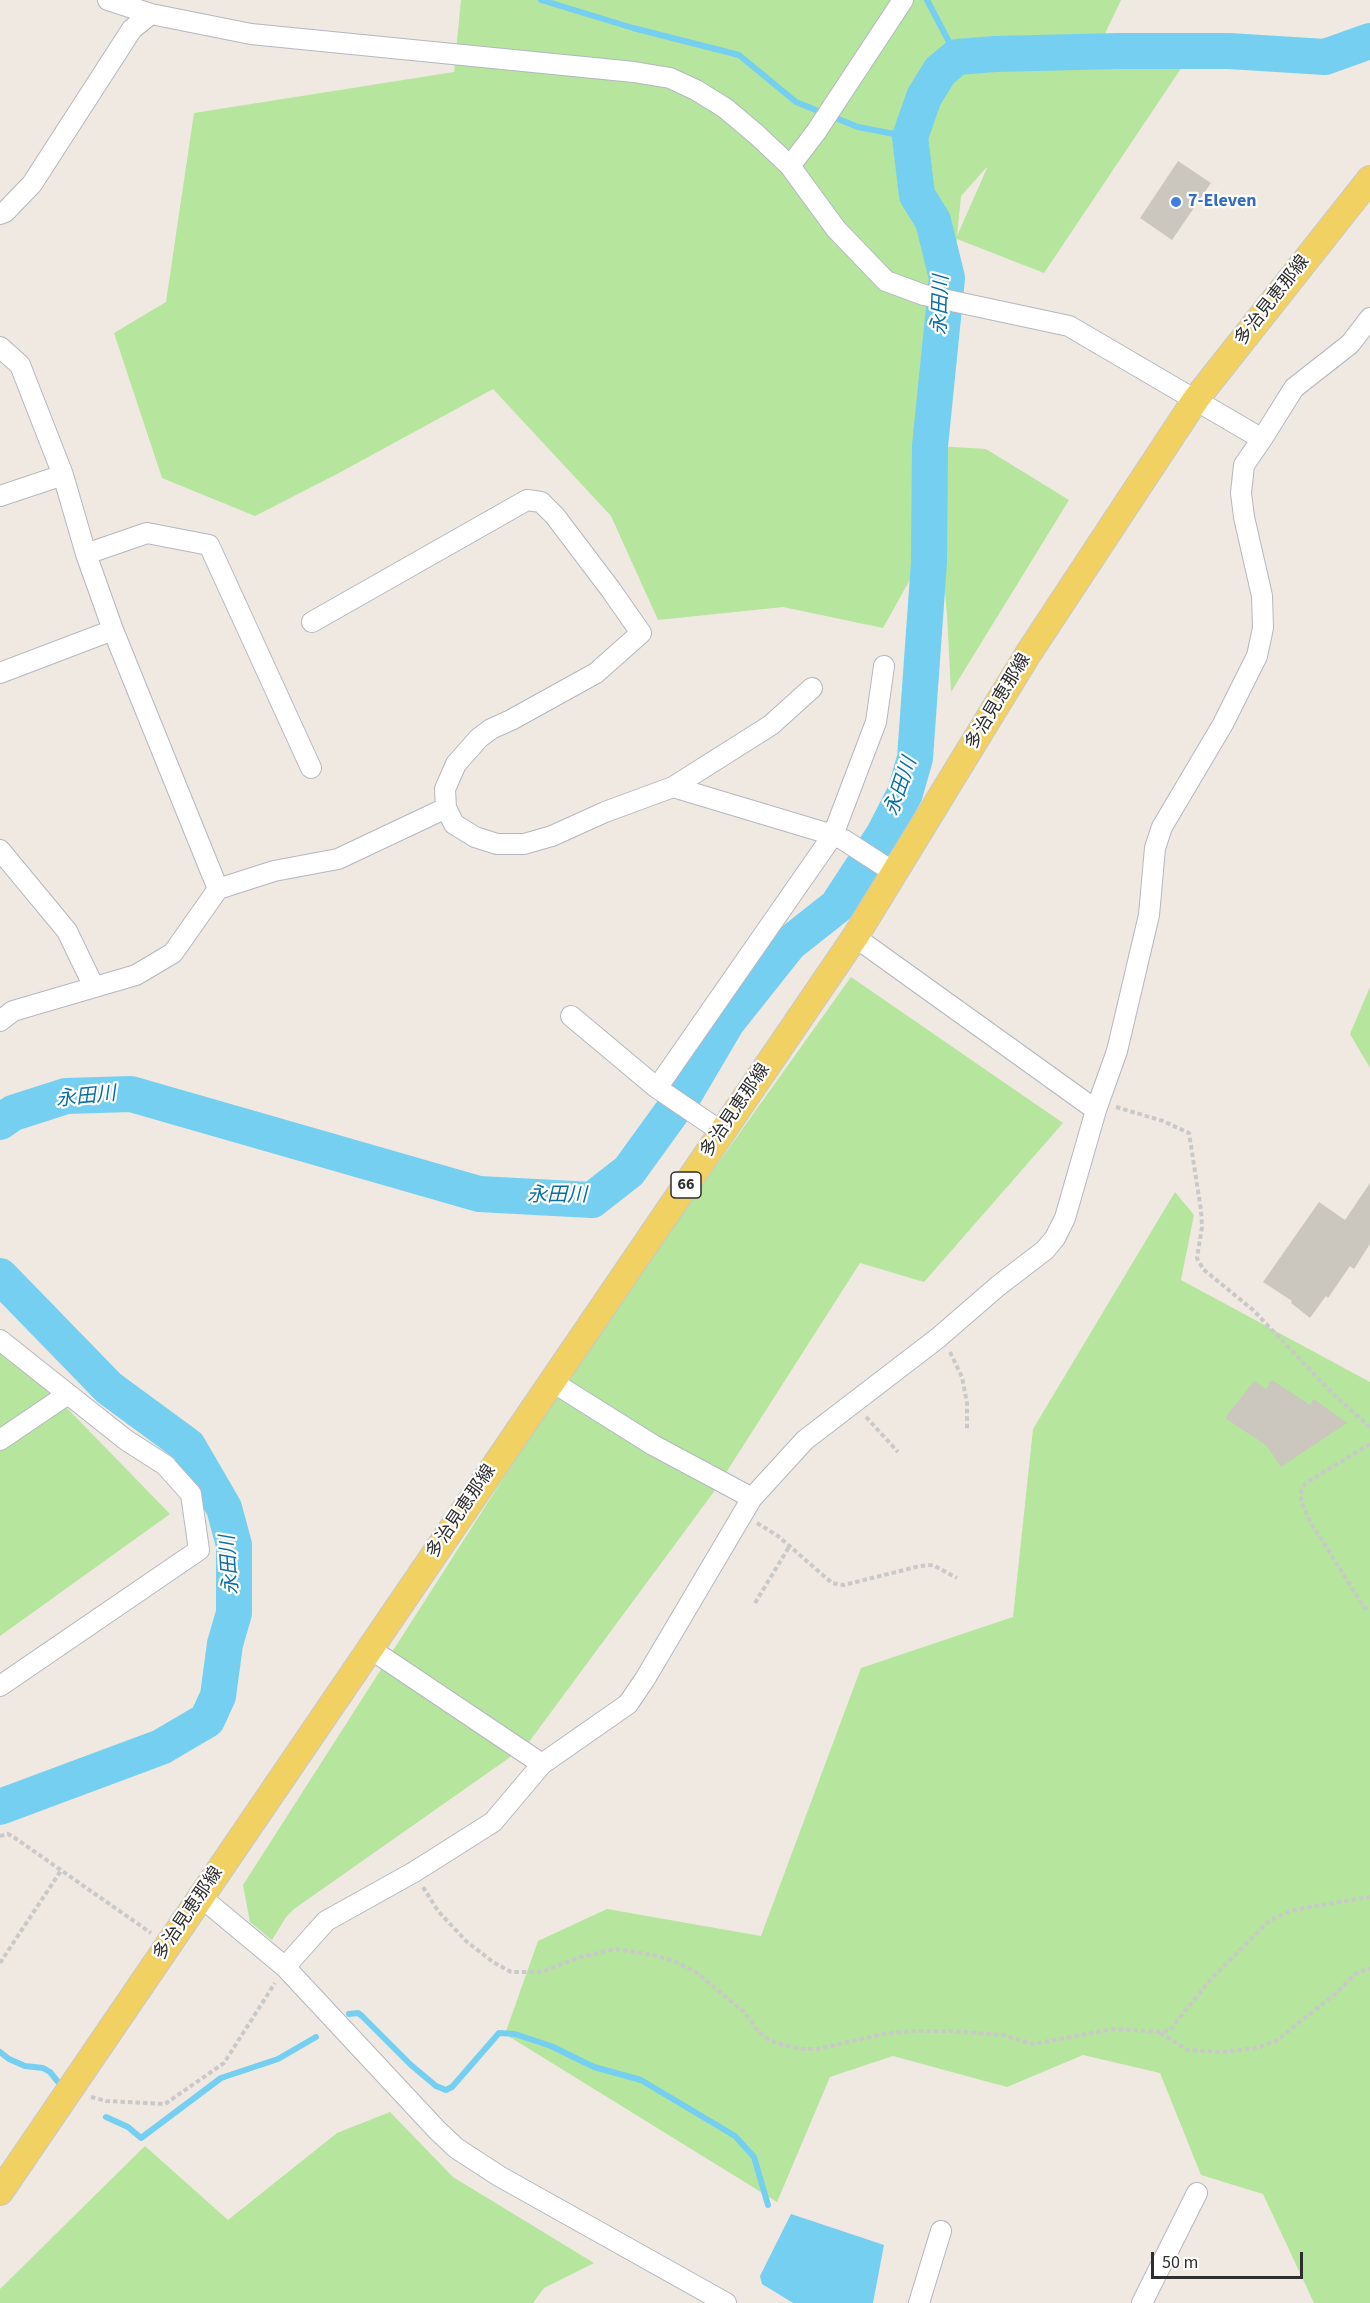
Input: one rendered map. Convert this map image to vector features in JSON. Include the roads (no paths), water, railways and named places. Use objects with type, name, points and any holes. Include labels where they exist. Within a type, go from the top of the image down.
[{"type":"main road","name":"多治見恵那線","points":[[0,2193],[551,1381],[715,1127],[855,937],[890,870],[1028,654],[1196,399],[1370,179]]},
{"type":"street","points":[[108,0],[151,14],[251,34],[634,72],[670,78],[696,90],[725,108],[790,166],[836,229],[886,280],[924,295],[1069,326],[1262,439]]},
{"type":"street","points":[[790,166],[816,132],[903,0]]},
{"type":"street","points":[[0,214],[5,212],[32,184],[132,29],[151,14]]},
{"type":"street","points":[[285,1967],[326,1921],[414,1872],[493,1822],[542,1764],[628,1704],[747,1506],[805,1440],[938,1338],[998,1286],[1045,1250],[1055,1238],[1065,1218],[1117,1051],[1149,915],[1155,848],[1162,827],[1223,724],[1257,656],[1263,628],[1262,596],[1240,493],[1244,465],[1294,388],[1350,344],[1370,318]]},
{"type":"street","points":[[0,347],[20,365],[63,476],[86,554],[113,630],[218,889]]},
{"type":"street","points":[[0,496],[63,476]]},
{"type":"street","points":[[312,622],[527,500],[541,502],[555,516],[641,633],[596,673],[491,729],[479,738],[456,764],[445,789],[446,808],[454,824],[475,837],[497,844],[524,844],[552,836],[605,812],[673,787],[771,725],[812,687]]},
{"type":"street","points":[[86,554],[147,533],[209,545],[311,768]]},
{"type":"street","points":[[0,673],[113,630]]},
{"type":"street","points":[[661,1091],[838,837],[876,722],[884,666]]},
{"type":"street","points":[[673,787],[838,837],[890,870]]},
{"type":"street","points":[[0,1021],[13,1011],[136,975],[173,952],[218,889],[274,871],[338,859],[446,808]]},
{"type":"street","points":[[0,850],[67,931],[94,987]]},
{"type":"street","points":[[855,937],[1098,1106]]},
{"type":"street","points":[[571,1016],[661,1091],[715,1127]]},
{"type":"street","points":[[0,1340],[126,1440],[165,1465],[191,1494],[199,1550],[0,1686]]},
{"type":"street","points":[[551,1381],[747,1506]]},
{"type":"street","points":[[0,1440],[68,1394]]},
{"type":"street","points":[[369,1648],[542,1764]]},
{"type":"street","points":[[201,1897],[285,1967],[456,2148],[499,2176],[726,2303]]},
{"type":"street","points":[[1142,2303],[1197,2193]]},
{"type":"street","points":[[919,2303],[941,2231]]},
{"type":"water","points":[[791,2214],[884,2245],[873,2303],[793,2303],[762,2284],[760,2276]]},
{"type":"waterway","points":[[541,0],[633,28],[739,55],[796,102],[858,127],[910,137]]},
{"type":"waterway","points":[[927,0],[957,57]]},
{"type":"waterway","name":"永田川","points":[[0,1122],[13,1113],[66,1096],[131,1094],[479,1194],[592,1200],[629,1171],[684,1095],[727,1022],[789,944],[837,906],[884,834],[905,793],[915,758],[929,562],[930,446],[947,278],[933,221],[917,195],[910,137],[924,97],[940,71],[957,57],[995,54],[1229,51],[1325,57],[1370,41]]},
{"type":"waterway","name":"永田川","points":[[0,1276],[109,1388],[188,1446],[224,1508],[234,1545],[234,1613],[225,1644],[218,1696],[207,1720],[161,1747],[0,1807]]},
{"type":"waterway","points":[[349,2014],[358,2013],[362,2016],[411,2065],[436,2086],[446,2090],[452,2087],[499,2033],[515,2034],[551,2046],[594,2067],[641,2080],[735,2136],[754,2157],[768,2205]]},
{"type":"waterway","points":[[106,2117],[128,2127],[141,2138],[221,2078],[278,2059],[316,2037]]},
{"type":"waterway","points":[[0,2052],[25,2066],[43,2068],[50,2072],[59,2083]]},
{"type":"place","name":"7-Eleven","points":[[1176,202]]}]
